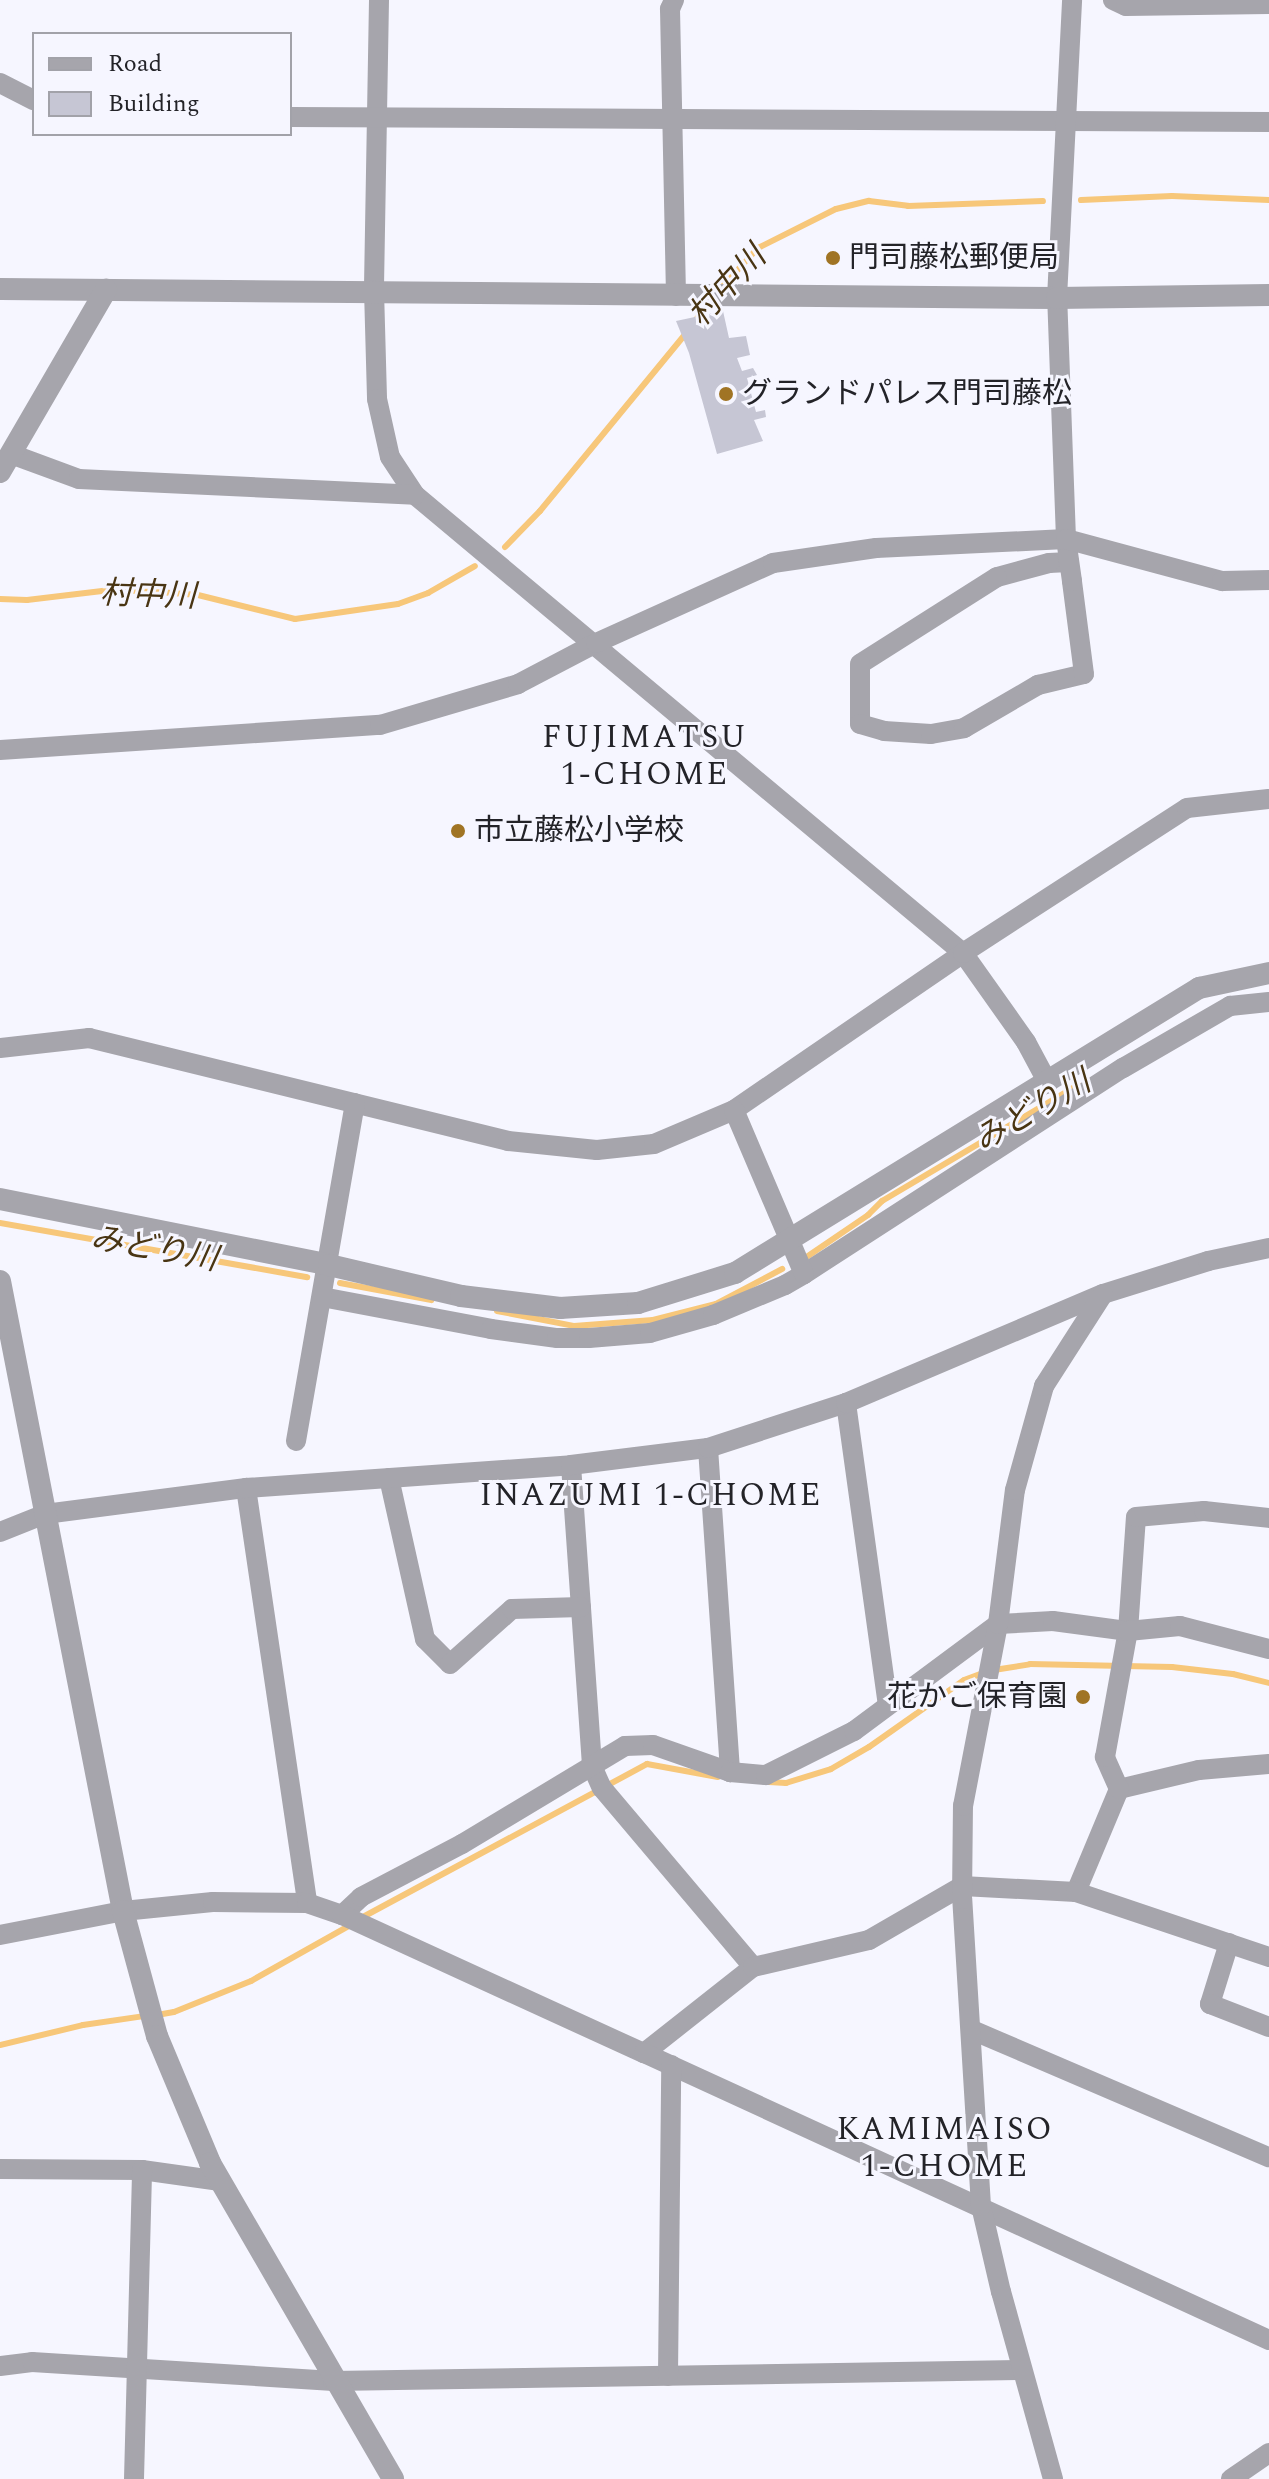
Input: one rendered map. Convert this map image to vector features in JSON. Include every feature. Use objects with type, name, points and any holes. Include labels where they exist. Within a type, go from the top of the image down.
[{"type":"street","points":[[379,0],[374,290],[377,399],[390,457],[415,495],[596,643],[963,953],[1026,1042],[1048,1083]]},
{"type":"street","points":[[674,0],[670,9],[674,118],[687,296]]},
{"type":"street","points":[[1069,562],[1049,563],[997,577],[860,664],[860,724],[884,731],[931,734],[964,728],[1038,685],[1084,674],[1066,539],[1057,298],[1072,0]]},
{"type":"street","points":[[1113,0],[1126,6],[1269,4]]},
{"type":"street","points":[[0,83],[32,99]]},
{"type":"street","points":[[292,117],[1269,122]]},
{"type":"street","points":[[0,289],[1057,298],[1269,295]]},
{"type":"street","points":[[106,290],[5,463],[79,479],[415,495]]},
{"type":"street","points":[[0,750],[380,725],[518,684],[596,643],[773,563],[876,548],[987,546],[1066,539],[1222,581],[1269,580]]},
{"type":"street","points":[[0,1048],[89,1038],[508,1141],[597,1150],[654,1144],[734,1110],[963,953],[1187,808],[1269,799]]},
{"type":"street","points":[[0,1199],[329,1265],[461,1296],[560,1308],[638,1303],[735,1273],[1199,988],[1269,973]]},
{"type":"street","points":[[322,1297],[491,1329],[557,1338],[650,1333],[713,1315],[804,1274],[1150,1053],[1230,1006],[1269,1002]]},
{"type":"street","points":[[296,1441],[355,1103]]},
{"type":"street","points":[[734,1110],[804,1274]]},
{"type":"street","points":[[0,1532],[45,1514],[246,1488],[571,1465],[708,1448],[846,1403],[1103,1294],[1208,1261],[1269,1248]]},
{"type":"street","points":[[0,1281],[123,1911],[157,2036],[220,2181],[333,2381],[393,2479]]},
{"type":"street","points":[[1053,2479],[981,2206],[962,1886],[963,1806],[998,1624],[1015,1490],[1044,1386],[1103,1294]]},
{"type":"street","points":[[846,1403],[888,1704]]},
{"type":"street","points":[[708,1448],[730,1772]]},
{"type":"street","points":[[571,1465],[592,1766],[602,1788],[753,1967]]},
{"type":"street","points":[[389,1478],[425,1639],[450,1664],[512,1609],[581,1607]]},
{"type":"street","points":[[246,1488],[307,1903]]},
{"type":"street","points":[[1076,1892],[1119,1789],[1105,1757],[1128,1631],[1136,1517],[1204,1511],[1269,1518]]},
{"type":"street","points":[[342,1915],[361,1897],[462,1844],[625,1746],[653,1745],[730,1772],[766,1775],[854,1731],[998,1624],[1053,1621],[1128,1631],[1180,1626],[1269,1649]]},
{"type":"street","points":[[1119,1789],[1199,1770],[1269,1764]]},
{"type":"street","points":[[644,2053],[753,1967],[869,1940],[962,1886],[1076,1892],[1269,1957]]},
{"type":"street","points":[[0,1935],[123,1911],[213,1902],[307,1903],[342,1915],[1269,2340]]},
{"type":"street","points":[[1229,1943],[1210,2004],[1269,2027]]},
{"type":"street","points":[[972,2030],[1269,2157]]},
{"type":"street","points":[[668,2376],[671,2065]]},
{"type":"street","points":[[0,2169],[142,2170],[220,2181]]},
{"type":"street","points":[[134,2479],[142,2170]]},
{"type":"street","points":[[0,2366],[32,2362],[333,2381],[1022,2370]]},
{"type":"street","points":[[1231,2479],[1269,2453]]},
{"type":"building","name":"グランドパレス門司藤松","points":[[723,311],[729,338],[746,336],[750,355],[737,358],[742,371],[753,368],[757,375],[747,378],[756,412],[765,410],[766,417],[754,420],[763,441],[717,454],[689,353],[676,321]]},
{"type":"waterway","name":"村中川","points":[[1081,200],[1172,196],[1269,200]]},
{"type":"waterway","name":"村中川","points":[[720,289],[758,248],[836,209],[869,201],[908,206],[1043,201]]},
{"type":"waterway","name":"村中川","points":[[695,321],[710,301]]},
{"type":"waterway","name":"村中川","points":[[505,547],[540,511],[686,333]]},
{"type":"waterway","name":"村中川","points":[[0,599],[27,600],[110,590],[146,591],[198,595],[295,619],[398,604],[428,593],[475,566]]},
{"type":"waterway","name":"みどり川","points":[[808,1256],[868,1215],[882,1201],[1078,1085]]},
{"type":"waterway","name":"みどり川","points":[[0,1223],[307,1277]]},
{"type":"waterway","name":"みどり川","points":[[497,1311],[574,1326],[653,1320],[716,1304],[782,1269]]},
{"type":"waterway","name":"みどり川","points":[[340,1283],[431,1300]]},
{"type":"waterway","points":[[994,1670],[1030,1664],[1172,1667],[1233,1674],[1269,1683]]},
{"type":"waterway","points":[[769,1782],[786,1783],[831,1769],[869,1747],[964,1680],[983,1673]]},
{"type":"waterway","points":[[361,1918],[647,1764],[718,1777]]},
{"type":"waterway","points":[[157,2015],[174,2012],[251,1981],[352,1924]]},
{"type":"waterway","points":[[0,2045],[83,2025],[145,2016]]},
{"type":"place","name":"門司藤松郵便局","points":[[833,258]]},
{"type":"place","name":"グランドパレス門司藤松","points":[[726,394]]},
{"type":"place","name":"市立藤松小学校","points":[[458,831]]},
{"type":"place","name":"花かご保育園","points":[[1083,1697]]},
{"type":"district","name":"FUJIMATSU 1-CHOME","points":[[645,758]]},
{"type":"district","name":"INAZUMI 1-CHOME","points":[[651,1496]]},
{"type":"district","name":"KAMIMAISO 1-CHOME","points":[[945,2150]]}]
